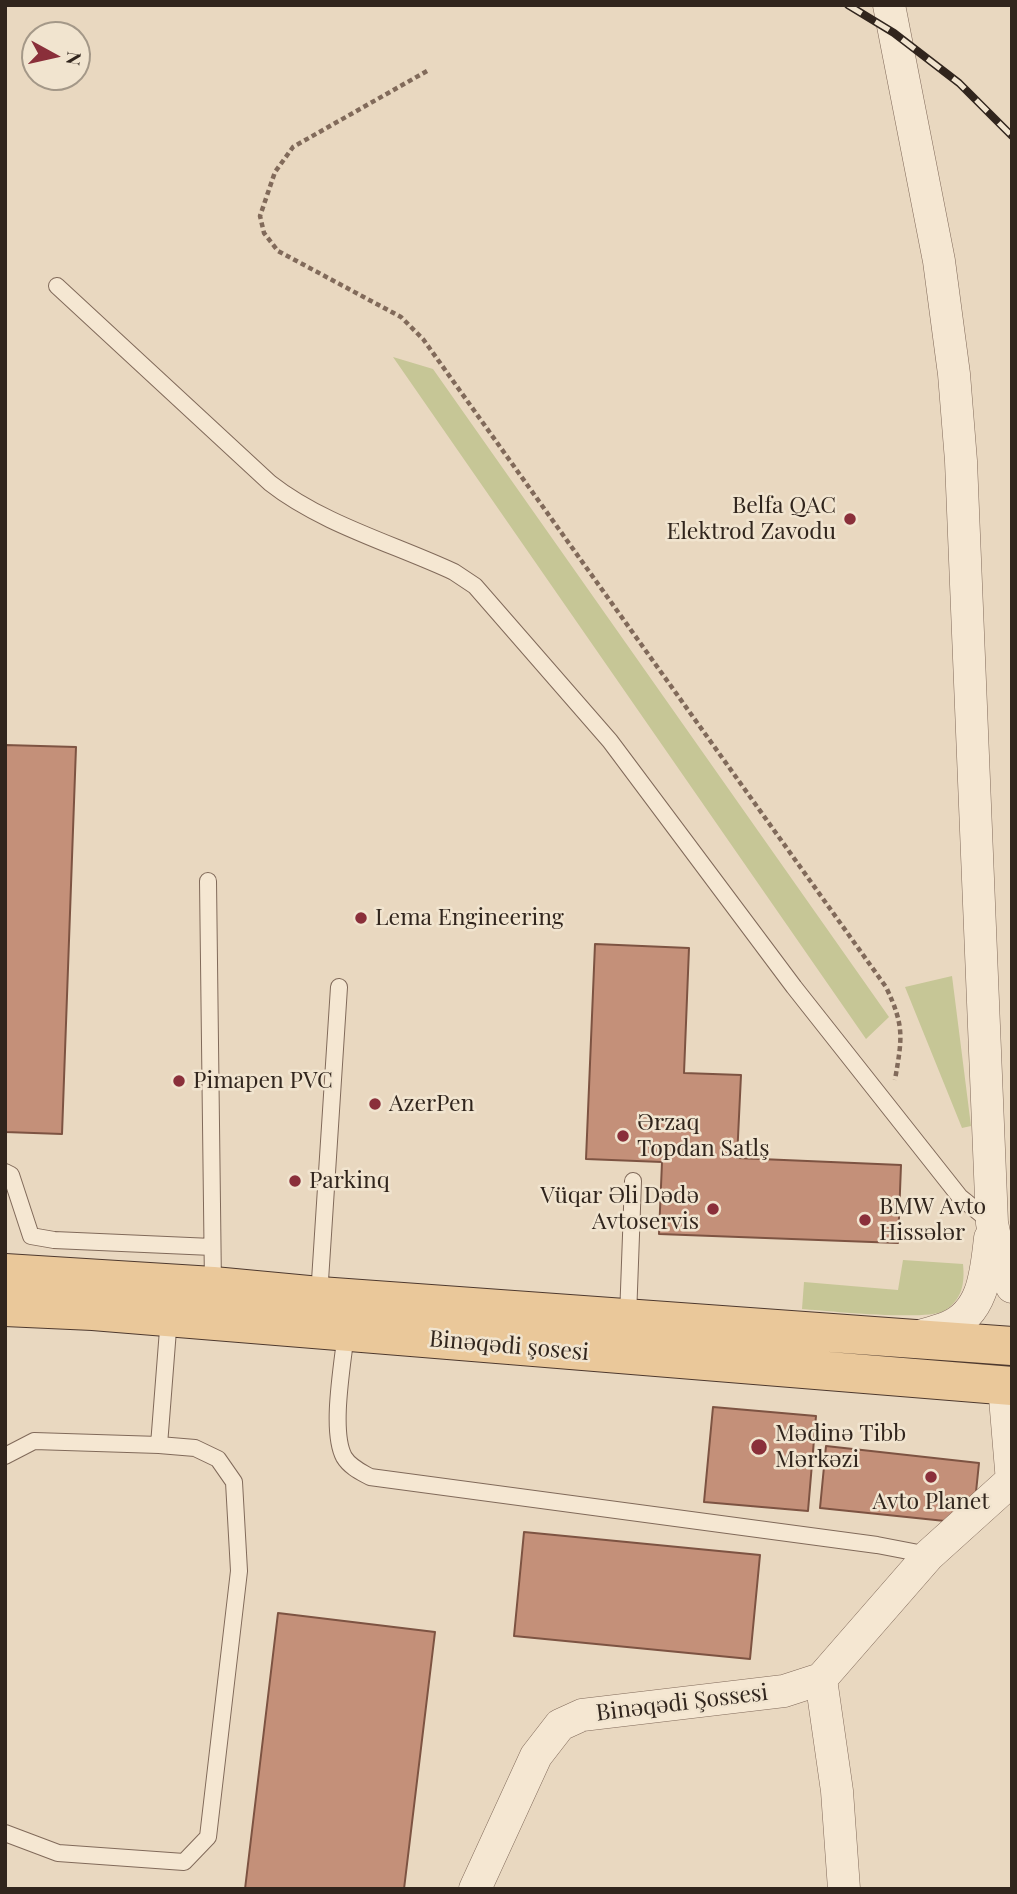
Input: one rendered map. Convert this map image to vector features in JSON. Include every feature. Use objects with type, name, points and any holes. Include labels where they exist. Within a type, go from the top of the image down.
[{"type":"main road","name":"Binəqədi şosesi","points":[[5,1273],[213,1286],[1008,1346]]},
{"type":"main road","name":"Binəqədi şosesi","points":[[5,1307],[169,1317],[1008,1386]]},
{"type":"main road","points":[[1008,1346],[1008,1386]]},
{"type":"street","points":[[889,5],[939,261],[954,374],[961,461],[992,1223],[985,1280],[977,1301],[965,1316],[949,1327],[908,1339]]},
{"type":"street","points":[[992,1223],[1001,1266],[1012,1287]]},
{"type":"street","points":[[844,1889],[837,1791],[821,1679],[929,1555],[1011,1482],[1008,1386]]},
{"type":"street","name":"Binəqədi Şossesi","points":[[475,1889],[536,1756],[560,1725],[582,1715],[784,1691],[821,1679]]},
{"type":"lane","points":[[58,286],[289,498],[315,512],[454,572],[475,586],[610,741],[794,988],[960,1197],[992,1223]]},
{"type":"lane","points":[[208,881],[213,1286]]},
{"type":"lane","points":[[318,1296],[339,987]]},
{"type":"lane","points":[[5,1172],[11,1175],[31,1236],[54,1240],[212,1247]]},
{"type":"lane","points":[[628,1317],[633,1181]]},
{"type":"lane","points":[[159,1445],[169,1317]]},
{"type":"lane","points":[[346,1332],[338,1430],[344,1457],[351,1466],[370,1477],[877,1545],[929,1555]]},
{"type":"lane","points":[[5,1455],[34,1441],[195,1448],[218,1459],[234,1482],[239,1571],[208,1837],[184,1862],[58,1853],[5,1833]]},
{"type":"path","points":[[427,71],[293,147],[275,172],[260,216],[264,233],[278,251],[401,317],[423,339],[448,373],[886,987],[896,1007],[902,1037],[890,1109]]},
{"type":"green space","points":[[393,357],[433,369],[889,1017],[866,1039]]},
{"type":"green space","points":[[952,976],[971,1126],[962,1128],[905,987]]},
{"type":"green space","points":[[903,1260],[963,1264],[963,1285],[955,1302],[944,1311],[918,1315],[802,1309],[804,1282],[898,1290]]},
{"type":"building","points":[[5,745],[76,747],[62,1134],[5,1132]]},
{"type":"building","points":[[595,944],[689,948],[684,1073],[741,1075],[737,1158],[901,1165],[898,1243],[659,1234],[662,1162],[586,1159]]},
{"type":"building","points":[[713,1407],[816,1416],[808,1511],[704,1502]]},
{"type":"building","points":[[826,1446],[979,1463],[976,1492],[945,1521],[820,1508]]},
{"type":"building","points":[[524,1532],[760,1555],[750,1659],[514,1636]]},
{"type":"building","points":[[278,1613],[435,1632],[404,1889],[245,1889]]},
{"type":"railway","points":[[848,5],[894,33],[959,83],[1012,136]]},
{"type":"place","name":"Belfa QAC Elektrod Zavodu","points":[[850,519]]},
{"type":"place","name":"Lema Engineering","points":[[361,918]]},
{"type":"place","name":"Pimapen PVC","points":[[179,1081]]},
{"type":"place","name":"AzerPen","points":[[375,1104]]},
{"type":"place","name":"Ərzaq Topdan Satlş","points":[[623,1136]]},
{"type":"place","name":"Parkinq","points":[[295,1181]]},
{"type":"place","name":"Vüqar Əli Dədə Avtoservis","points":[[713,1209]]},
{"type":"place","name":"BMW Avto Hissələr","points":[[865,1220]]},
{"type":"place","name":"Mədinə Tibb Mərkəzi","points":[[759,1447]]},
{"type":"place","name":"Avto Planet","points":[[931,1477]]}]
